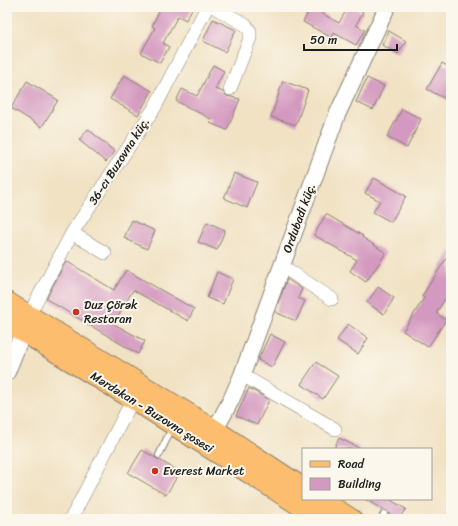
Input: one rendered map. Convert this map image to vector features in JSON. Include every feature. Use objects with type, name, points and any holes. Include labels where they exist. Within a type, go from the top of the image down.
[{"type":"main road","name":"Mərdəkan - Buzovna şosesi","points":[[7,302],[19,323],[173,425],[321,519]]},
{"type":"main road","name":"Mərdəkan - Buzovna şosesi","points":[[19,323],[215,430],[302,487]]},
{"type":"main road","points":[[322,500],[350,519]]},
{"type":"street","name":"36-cı Buzovna küç.","points":[[19,323],[72,233],[155,107],[207,7]]},
{"type":"street","points":[[214,7],[246,25],[250,31],[250,38],[230,89]]},
{"type":"street","name":"Ordubadi küç.","points":[[215,430],[242,375],[337,115],[387,7]]},
{"type":"street","points":[[72,233],[105,253]]},
{"type":"street","points":[[282,266],[332,299]]},
{"type":"street","points":[[7,372],[19,323]]},
{"type":"street","points":[[242,375],[336,429]]},
{"type":"street","points":[[71,519],[133,399]]},
{"type":"lane","points":[[160,455],[173,425]]},
{"type":"building","points":[[161,7],[193,7],[186,20],[178,16],[163,43],[169,47],[160,63],[141,53],[155,28],[152,26]]},
{"type":"building","points":[[311,7],[339,23],[348,7],[353,7],[363,12],[356,25],[365,30],[356,45],[334,33],[332,38],[303,22]]},
{"type":"building","points":[[213,19],[236,30],[225,52],[203,41]]},
{"type":"building","points":[[389,31],[406,41],[398,54],[382,45]]},
{"type":"building","points":[[442,63],[451,68],[451,102],[427,89]]},
{"type":"building","points":[[213,65],[224,71],[215,89],[223,92],[227,96],[240,99],[227,130],[210,123],[211,119],[176,101],[182,89],[197,96]]},
{"type":"building","points":[[124,75],[152,91],[138,115],[110,99]]},
{"type":"building","points":[[367,78],[384,86],[373,110],[356,102]]},
{"type":"building","points":[[27,81],[58,100],[42,127],[11,108]]},
{"type":"building","points":[[283,81],[308,90],[296,125],[271,117]]},
{"type":"building","points":[[402,109],[421,119],[407,148],[387,137]]},
{"type":"building","points":[[88,129],[115,152],[106,162],[79,140]]},
{"type":"building","points":[[234,173],[257,182],[247,208],[224,198]]},
{"type":"building","points":[[374,178],[406,196],[391,222],[373,212],[380,201],[365,193]]},
{"type":"building","points":[[326,214],[363,236],[362,237],[386,253],[366,282],[350,271],[357,260],[314,235]]},
{"type":"building","points":[[132,220],[155,231],[147,249],[124,238]]},
{"type":"building","points":[[207,222],[225,230],[217,250],[198,242]]},
{"type":"building","points":[[451,251],[451,290],[436,313],[446,320],[428,347],[403,331],[424,298],[422,296]]},
{"type":"building","points":[[66,261],[114,290],[126,270],[194,309],[188,321],[133,290],[114,324],[145,341],[138,354],[46,299]]},
{"type":"building","points":[[217,272],[233,279],[223,304],[207,298]]},
{"type":"building","points":[[287,279],[302,289],[298,298],[305,301],[296,321],[275,312]]},
{"type":"building","points":[[378,287],[394,298],[384,314],[367,303]]},
{"type":"building","points":[[348,324],[368,338],[358,354],[337,340]]},
{"type":"building","points":[[270,334],[285,342],[272,367],[258,360]]},
{"type":"building","points":[[316,362],[338,376],[323,399],[301,384]]},
{"type":"building","points":[[249,388],[269,400],[257,425],[236,416]]},
{"type":"building","points":[[339,438],[359,448],[334,448]]},
{"type":"building","points":[[142,450],[180,472],[166,495],[128,473]]},
{"type":"building","points":[[367,500],[391,500],[406,509],[398,519]]},
{"type":"place","name":"Duz Çörək Restoran","points":[[76,312]]},
{"type":"place","name":"Everest Market","points":[[155,471]]}]
